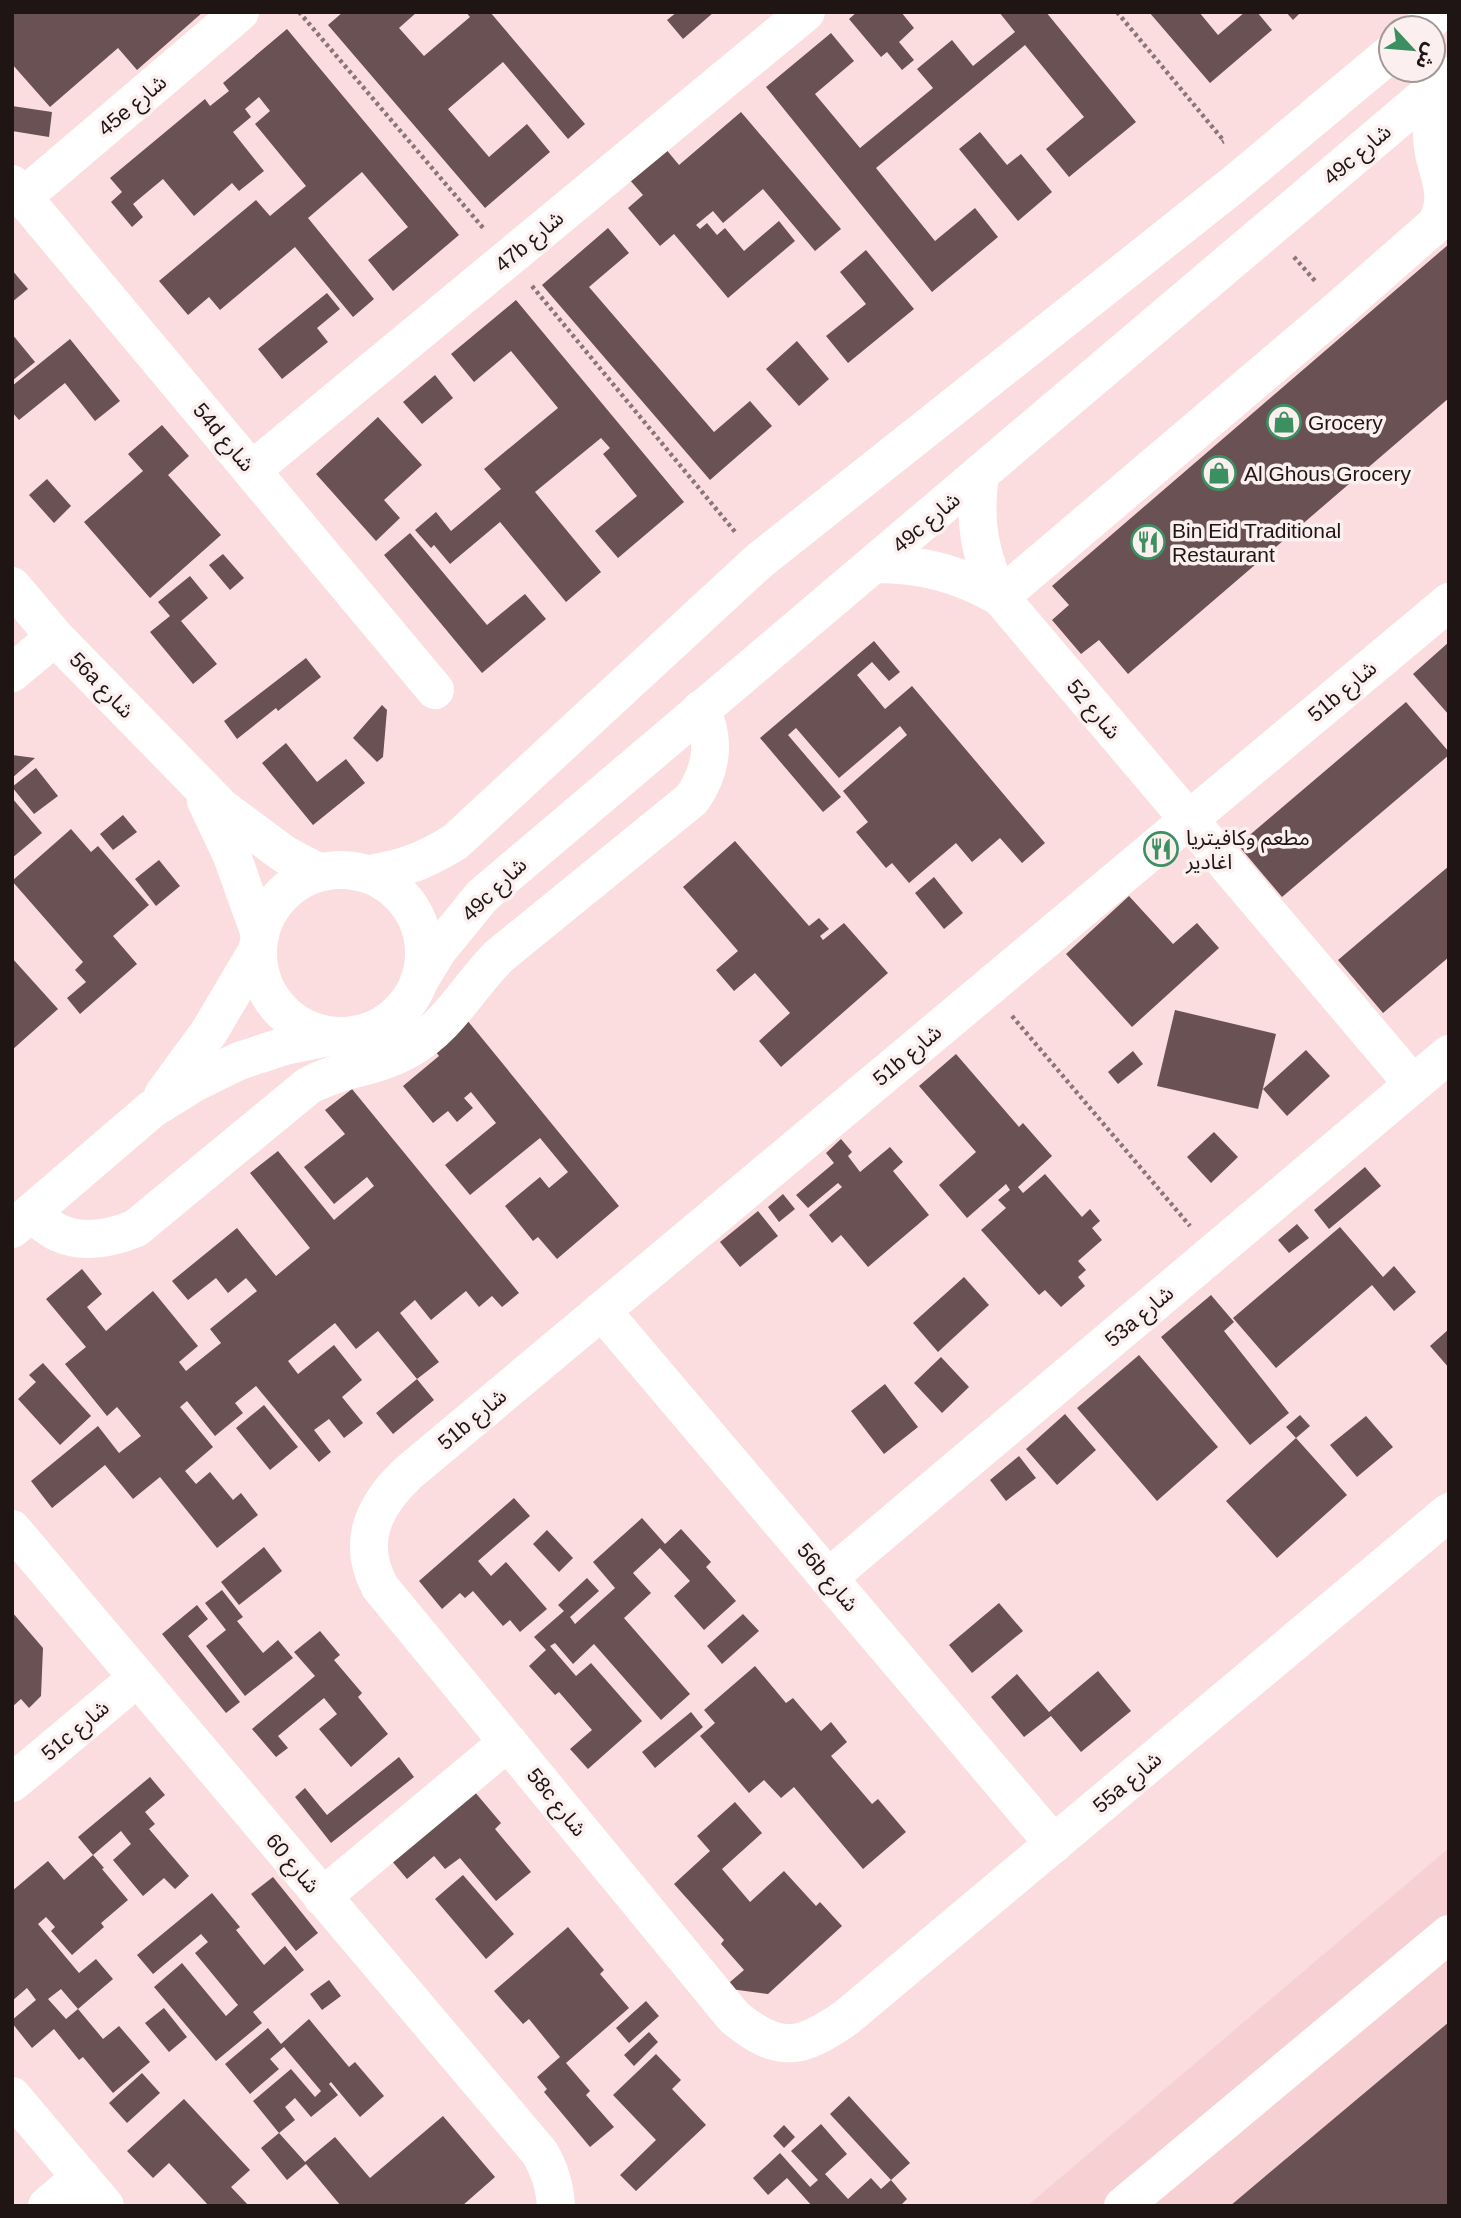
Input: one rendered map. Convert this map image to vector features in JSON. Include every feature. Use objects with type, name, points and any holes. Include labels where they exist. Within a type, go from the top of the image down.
[{"type":"street","name":"45e شارع","points":[[18,191],[240,12]]},
{"type":"street","name":"47b شارع","points":[[252,470],[806,12]]},
{"type":"street","points":[[370,874],[403,868],[432,856],[455,842],[759,561],[1233,185],[1377,65]]},
{"type":"street","name":"49c شارع","points":[[419,981],[438,950],[482,896],[1440,84]]},
{"type":"street","points":[[1000,597],[1436,224],[1447,192],[1434,156],[1432,134],[1434,115],[1445,84]]},
{"type":"street","name":"54d شارع","points":[[18,191],[435,691]]},
{"type":"street","name":"شارع 52","points":[[980,475],[976,517],[978,538],[983,559],[1000,597],[1413,1084]]},
{"type":"street","name":"شارع 52","points":[[876,564],[902,564],[953,574],[1000,597]]},
{"type":"street","name":"56a شارع","points":[[12,586],[55,637],[222,808],[252,833],[318,872]]},
{"type":"street","name":"51b شارع","points":[[374,1517],[394,1486],[408,1473],[1449,602]]},
{"type":"street","points":[[12,673],[55,637]]},
{"type":"street","points":[[22,1221],[75,1237],[106,1238],[136,1228],[308,1086],[337,1073],[382,1062],[428,1037],[446,1021],[499,956],[692,799],[701,786],[711,756],[708,724],[701,709]]},
{"type":"street","name":"56a شارع","points":[[195,781],[232,856],[259,942]]},
{"type":"street","points":[[22,1221],[152,1109],[194,1083],[239,1061],[285,1046],[334,1036],[355,1035],[376,1029],[394,1017],[409,1001],[419,981],[424,960],[423,939],[417,917],[405,899],[389,884],[370,874],[353,870],[318,872],[298,881],[281,895],[268,913],[259,942],[209,1032],[152,1109]]},
{"type":"street","points":[[259,942],[260,971],[267,991],[279,1009],[304,1027],[334,1036]]},
{"type":"street","name":"53a شارع","points":[[828,1578],[1449,1054]]},
{"type":"street","name":"56b شارع","points":[[602,1311],[1054,1844]]},
{"type":"street","name":"55a شارع","points":[[799,2043],[818,2038],[847,2017],[1449,1512]]},
{"type":"street","name":"58c شارع","points":[[374,1517],[369,1553],[373,1574],[380,1587],[734,2017],[764,2037],[799,2043]]},
{"type":"street","name":"شارع 60","points":[[12,1529],[540,2153],[551,2172],[556,2206]]},
{"type":"street","name":"51c شارع","points":[[12,1783],[137,1678]]},
{"type":"street","points":[[322,1898],[508,1742]]},
{"type":"street","points":[[1123,2206],[1449,1934]]},
{"type":"street","points":[[12,2096],[105,2206]]},
{"type":"street","points":[[47,2206],[81,2177]]},
{"type":"path","points":[[1117,12],[1224,141],[1206,155],[1233,185]]},
{"type":"path","points":[[1270,228],[1339,309]]},
{"type":"path","points":[[988,987],[1213,1254]]},
{"type":"shaded area","points":[[1449,1848],[1449,2206],[1027,2206]]},
{"type":"building","points":[[12,12],[203,12],[137,70],[118,48],[50,107],[12,64]]},
{"type":"building","points":[[343,12],[417,12],[399,28],[424,56],[470,17],[466,12],[490,12],[585,124],[568,139],[503,62],[448,109],[489,157],[527,124],[550,152],[485,208],[328,25]]},
{"type":"building","points":[[677,12],[714,12],[683,39],[667,20]]},
{"type":"building","points":[[857,12],[901,12],[914,28],[899,42],[914,60],[902,70],[887,52],[881,57],[849,19]]},
{"type":"building","points":[[999,12],[1046,12],[1136,122],[1069,177],[1046,149],[1084,117],[1025,45],[876,168],[935,241],[975,208],[998,237],[932,292],[766,87],[831,33],[854,61],[815,94],[860,148],[933,88],[917,69],[952,40],[973,66],[1015,32]]},
{"type":"building","points":[[1149,12],[1199,12],[1218,35],[1245,12],[1257,12],[1272,30],[1210,83]]},
{"type":"building","points":[[1286,12],[1301,12],[1293,20]]},
{"type":"building","points":[[287,29],[459,235],[393,291],[368,260],[408,227],[362,172],[308,218],[374,299],[353,317],[295,247],[220,310],[209,297],[188,315],[159,281],[256,200],[270,216],[306,186],[255,124],[270,111],[259,97],[245,109],[251,117],[233,132],[264,171],[239,191],[232,183],[194,216],[163,179],[133,204],[143,217],[132,227],[111,202],[122,192],[110,178],[205,99],[210,106],[229,91],[223,83]]},
{"type":"building","points":[[12,106],[52,112],[49,137],[12,131]]},
{"type":"building","points":[[741,112],[841,229],[815,251],[763,189],[723,223],[713,211],[696,225],[700,229],[707,223],[717,235],[725,228],[744,251],[779,221],[795,241],[728,298],[674,234],[660,246],[628,208],[643,195],[629,179],[665,148],[679,165]]},
{"type":"building","points":[[980,132],[1007,165],[1021,154],[1052,192],[1018,221],[959,149]]},
{"type":"building","points":[[608,228],[629,253],[589,287],[714,432],[750,401],[772,426],[710,480],[542,285]]},
{"type":"building","points":[[1449,244],[1449,398],[1128,674],[1099,640],[1081,654],[1052,620],[1069,605],[1052,586]]},
{"type":"building","points":[[866,250],[914,309],[848,363],[826,336],[866,304],[840,272]]},
{"type":"building","points":[[12,270],[28,289],[12,302]]},
{"type":"building","points":[[327,293],[340,309],[317,328],[328,342],[282,379],[258,349]]},
{"type":"building","points":[[516,300],[684,502],[618,558],[595,531],[637,496],[603,454],[610,448],[601,438],[535,492],[601,572],[566,602],[500,522],[450,564],[434,545],[431,548],[415,530],[436,512],[451,531],[501,489],[484,469],[558,408],[511,351],[474,382],[451,354]]},
{"type":"building","points":[[12,334],[35,362],[12,381]]},
{"type":"building","points":[[70,339],[120,401],[95,421],[65,383],[19,420],[12,412],[12,386]]},
{"type":"building","points":[[797,341],[829,379],[799,406],[766,369]]},
{"type":"building","points":[[435,375],[453,398],[422,424],[403,402]]},
{"type":"building","points":[[378,417],[422,465],[384,500],[400,518],[376,541],[316,474]]},
{"type":"building","points":[[162,425],[189,456],[168,475],[221,535],[150,598],[84,522],[143,471],[128,454]]},
{"type":"building","points":[[47,479],[71,506],[54,523],[29,495]]},
{"type":"building","points":[[410,533],[487,625],[525,594],[546,619],[482,673],[384,555]]},
{"type":"building","points":[[223,554],[244,578],[230,590],[209,565]]},
{"type":"building","points":[[190,576],[208,598],[181,621],[217,664],[193,684],[150,632],[170,616],[158,602]]},
{"type":"building","points":[[874,641],[900,672],[889,681],[872,662],[857,675],[885,709],[912,686],[1045,843],[1022,863],[1000,838],[972,862],[956,843],[909,883],[892,863],[886,868],[856,832],[868,822],[843,791],[907,735],[900,726],[839,778],[796,728],[788,735],[841,797],[823,812],[760,738]]},
{"type":"building","points":[[1449,642],[1449,715],[1413,674]]},
{"type":"building","points":[[306,658],[321,677],[237,739],[224,721]]},
{"type":"building","points":[[1406,702],[1449,755],[1282,897],[1238,845]]},
{"type":"building","points":[[382,705],[387,710],[383,757],[377,762],[353,738]]},
{"type":"building","points":[[286,743],[317,782],[346,759],[365,783],[313,825],[262,763]]},
{"type":"building","points":[[12,755],[35,758],[12,778]]},
{"type":"building","points":[[36,768],[58,796],[34,814],[12,787]]},
{"type":"building","points":[[12,798],[42,833],[12,858]]},
{"type":"building","points":[[123,815],[137,832],[113,850],[100,834]]},
{"type":"building","points":[[71,829],[91,852],[98,846],[149,905],[113,936],[137,964],[80,1014],[67,998],[86,982],[75,970],[83,962],[12,881]]},
{"type":"building","points":[[735,841],[809,926],[819,918],[829,929],[820,936],[823,940],[844,923],[888,973],[781,1067],[759,1041],[790,1013],[755,973],[734,991],[716,970],[738,951],[683,887]]},
{"type":"building","points":[[159,860],[180,886],[156,906],[135,879]]},
{"type":"building","points":[[1449,866],[1449,957],[1383,1013],[1338,960]]},
{"type":"building","points":[[934,877],[963,913],[944,929],[915,893]]},
{"type":"building","points":[[1129,896],[1173,944],[1197,923],[1219,948],[1132,1027],[1066,954]]},
{"type":"building","points":[[12,958],[58,1009],[12,1050]]},
{"type":"building","points":[[1175,1010],[1276,1034],[1258,1109],[1157,1086]]},
{"type":"building","points":[[467,1020],[619,1206],[557,1259],[538,1237],[533,1241],[505,1206],[540,1177],[549,1188],[568,1172],[540,1138],[470,1195],[445,1165],[496,1123],[471,1092],[464,1098],[473,1108],[457,1122],[448,1111],[433,1123],[403,1086],[439,1056],[433,1048]]},
{"type":"building","points":[[1306,1050],[1330,1076],[1287,1116],[1263,1089]]},
{"type":"building","points":[[1133,1051],[1143,1064],[1118,1084],[1108,1072]]},
{"type":"building","points":[[956,1054],[1019,1127],[1023,1123],[1052,1156],[1018,1187],[1023,1193],[1045,1174],[1082,1217],[1090,1209],[1100,1221],[1092,1228],[1102,1240],[1078,1261],[1086,1270],[1078,1277],[1085,1286],[1061,1307],[1045,1290],[1039,1295],[981,1230],[1006,1208],[998,1200],[1010,1190],[1006,1184],[967,1218],[939,1185],[976,1152],[919,1086]]},
{"type":"building","points":[[352,1089],[519,1293],[502,1307],[492,1296],[479,1307],[466,1291],[431,1320],[415,1300],[400,1313],[439,1362],[417,1379],[378,1331],[356,1349],[335,1323],[288,1361],[298,1374],[334,1345],[362,1380],[342,1397],[363,1423],[344,1438],[329,1419],[314,1430],[331,1452],[319,1462],[256,1386],[235,1403],[243,1413],[215,1436],[187,1401],[180,1407],[213,1447],[185,1471],[196,1484],[210,1472],[233,1500],[241,1493],[258,1515],[217,1548],[160,1477],[133,1499],[105,1465],[52,1508],[31,1481],[98,1426],[119,1453],[141,1436],[117,1407],[107,1416],[65,1364],[86,1347],[46,1299],[82,1269],[102,1294],[87,1307],[106,1331],[153,1291],[198,1346],[179,1362],[186,1371],[221,1343],[210,1329],[257,1291],[246,1278],[228,1293],[216,1278],[188,1300],[172,1281],[237,1228],[276,1276],[310,1248],[250,1173],[278,1151],[334,1220],[374,1186],[367,1177],[334,1204],[304,1167],[345,1134],[325,1110]]},
{"type":"building","points":[[1214,1132],[1238,1157],[1211,1183],[1187,1157]]},
{"type":"building","points":[[841,1139],[852,1152],[848,1156],[860,1172],[890,1147],[903,1162],[893,1171],[929,1215],[868,1267],[841,1235],[832,1243],[809,1215],[842,1187],[838,1183],[808,1208],[796,1195],[834,1163],[826,1153]]},
{"type":"building","points":[[1365,1167],[1381,1186],[1329,1229],[1314,1210]]},
{"type":"building","points":[[783,1194],[795,1209],[779,1222],[768,1207]]},
{"type":"building","points":[[758,1211],[778,1236],[740,1267],[720,1242]]},
{"type":"building","points":[[1297,1224],[1309,1238],[1289,1253],[1278,1240]]},
{"type":"building","points":[[1340,1227],[1383,1277],[1394,1266],[1416,1292],[1394,1311],[1372,1285],[1276,1368],[1233,1318]]},
{"type":"building","points":[[964,1277],[989,1305],[938,1352],[913,1323]]},
{"type":"building","points":[[1211,1295],[1234,1322],[1224,1331],[1289,1413],[1250,1445],[1161,1337]]},
{"type":"building","points":[[1449,1329],[1449,1368],[1430,1346]]},
{"type":"building","points":[[1139,1355],[1218,1447],[1157,1501],[1077,1408]]},
{"type":"building","points":[[941,1357],[969,1387],[942,1413],[914,1383]]},
{"type":"building","points":[[43,1363],[91,1416],[60,1445],[18,1399],[36,1382],[29,1375]]},
{"type":"building","points":[[417,1379],[434,1400],[393,1434],[376,1413]]},
{"type":"building","points":[[885,1384],[918,1427],[884,1454],[851,1411]]},
{"type":"building","points":[[264,1405],[298,1447],[270,1470],[236,1428]]},
{"type":"building","points":[[1065,1414],[1096,1450],[1057,1485],[1026,1449]]},
{"type":"building","points":[[1300,1415],[1310,1426],[1296,1438],[1286,1427]]},
{"type":"building","points":[[1366,1416],[1393,1447],[1357,1477],[1330,1445]]},
{"type":"building","points":[[1296,1438],[1347,1495],[1277,1558],[1226,1501]]},
{"type":"building","points":[[1019,1456],[1036,1478],[1006,1501],[990,1480]]},
{"type":"building","points":[[514,1498],[530,1516],[478,1561],[491,1576],[506,1562],[547,1609],[520,1632],[510,1620],[503,1626],[473,1591],[465,1598],[460,1593],[442,1609],[419,1581]]},
{"type":"building","points":[[642,1518],[665,1544],[681,1529],[711,1562],[706,1567],[736,1601],[704,1630],[674,1596],[690,1581],[660,1548],[633,1573],[651,1593],[624,1618],[690,1694],[661,1720],[594,1644],[573,1664],[555,1643],[550,1646],[576,1676],[591,1663],[642,1721],[588,1769],[570,1749],[592,1730],[559,1692],[555,1695],[529,1666],[546,1650],[534,1637],[564,1611],[558,1605],[587,1578],[599,1591],[570,1617],[575,1624],[615,1588],[593,1562]]},
{"type":"building","points":[[547,1530],[573,1558],[559,1572],[533,1544]]},
{"type":"building","points":[[264,1547],[282,1571],[239,1605],[221,1582]]},
{"type":"building","points":[[222,1590],[243,1617],[237,1621],[263,1653],[278,1640],[293,1658],[245,1696],[206,1646],[226,1630],[205,1603]]},
{"type":"building","points":[[999,1603],[1023,1631],[972,1673],[949,1645]]},
{"type":"building","points":[[197,1605],[208,1619],[188,1636],[240,1702],[226,1713],[162,1634]]},
{"type":"building","points":[[12,1612],[43,1648],[41,1696],[29,1708],[21,1699],[12,1707]]},
{"type":"building","points":[[743,1614],[759,1631],[722,1664],[707,1646]]},
{"type":"building","points":[[320,1631],[340,1655],[334,1660],[362,1693],[358,1697],[388,1734],[351,1767],[319,1729],[337,1714],[324,1698],[278,1736],[288,1748],[276,1757],[252,1729],[315,1676],[294,1652]]},
{"type":"building","points":[[755,1666],[786,1703],[793,1698],[821,1731],[831,1722],[847,1742],[831,1756],[872,1804],[878,1799],[906,1832],[863,1869],[794,1787],[781,1798],[764,1780],[749,1793],[700,1736],[715,1723],[704,1710]]},
{"type":"building","points":[[1098,1671],[1131,1711],[1081,1752],[1051,1716],[1024,1737],[991,1697],[1017,1674],[1049,1712]]},
{"type":"building","points":[[691,1712],[703,1727],[655,1768],[642,1752]]},
{"type":"building","points":[[399,1757],[414,1777],[331,1843],[295,1797],[305,1788],[327,1815]]},
{"type":"building","points":[[150,1777],[165,1795],[145,1812],[155,1824],[149,1829],[189,1876],[175,1889],[164,1878],[143,1896],[113,1860],[131,1844],[121,1831],[93,1855],[78,1837]]},
{"type":"building","points":[[474,1791],[501,1823],[495,1829],[531,1872],[496,1901],[460,1858],[445,1869],[434,1856],[407,1879],[391,1860]]},
{"type":"building","points":[[735,1802],[762,1833],[722,1869],[750,1902],[784,1871],[816,1906],[820,1902],[842,1926],[768,1994],[723,1988],[744,1970],[721,1944],[724,1940],[674,1884],[710,1851],[697,1836]]},
{"type":"building","points":[[93,1855],[128,1900],[101,1923],[104,1927],[72,1955],[51,1931],[55,1927],[46,1917],[38,1924],[79,1973],[96,1959],[113,1979],[78,2009],[103,2039],[119,2026],[150,2062],[113,2093],[83,2057],[79,2060],[54,2029],[32,2048],[12,2023],[12,2020],[36,2000],[27,1988],[12,2001],[12,1891],[48,1861],[64,1880]],"holes":[[[61,1989],[78,2009],[66,2019],[48,1999]]]},
{"type":"building","points":[[463,1875],[514,1934],[486,1959],[435,1899]]},
{"type":"building","points":[[273,1877],[318,1933],[296,1951],[251,1894]]},
{"type":"building","points":[[212,1893],[240,1927],[236,1930],[264,1965],[285,1946],[304,1970],[253,2012],[262,2023],[216,2061],[154,1987],[182,1963],[226,2016],[238,2005],[195,1953],[208,1942],[201,1934],[153,1974],[137,1955]]},
{"type":"building","points":[[568,1927],[604,1970],[600,1974],[629,2008],[566,2063],[590,2091],[586,2095],[614,2127],[590,2147],[544,2092],[547,2089],[537,2077],[560,2057],[529,2019],[523,2024],[494,1991]]},
{"type":"building","points":[[329,1980],[341,1996],[322,2010],[310,1994]]},
{"type":"building","points":[[646,2001],[659,2016],[629,2043],[616,2028]]},
{"type":"building","points":[[164,2008],[187,2037],[169,2052],[145,2023]]},
{"type":"building","points":[[309,2019],[349,2067],[355,2062],[384,2096],[360,2117],[331,2082],[329,2084],[338,2095],[311,2117],[295,2098],[285,2107],[295,2120],[279,2133],[253,2101],[291,2069],[315,2097],[321,2091],[284,2047],[270,2059],[279,2069],[250,2094],[225,2064],[268,2028],[281,2044]]},
{"type":"building","points":[[1449,2022],[1449,2206],[1230,2206],[1262,2179]]},
{"type":"building","points":[[649,2032],[658,2042],[634,2066],[624,2055]]},
{"type":"building","points":[[656,2054],[681,2080],[672,2089],[706,2125],[636,2191],[620,2175],[656,2140],[613,2095]]},
{"type":"building","points":[[142,2073],[160,2093],[127,2123],[109,2103]]},
{"type":"building","points":[[849,2096],[910,2163],[891,2180],[830,2114]]},
{"type":"building","points":[[184,2099],[250,2170],[231,2187],[249,2206],[209,2206],[169,2163],[153,2178],[127,2151]]},
{"type":"building","points":[[443,2116],[495,2177],[462,2206],[341,2206],[306,2164],[287,2180],[261,2148],[279,2133],[305,2162],[335,2137],[370,2178]]},
{"type":"building","points":[[821,2124],[847,2154],[825,2174],[848,2199],[871,2178],[881,2189],[891,2180],[907,2199],[900,2206],[812,2206],[787,2178],[768,2195],[753,2178],[780,2153],[810,2187],[818,2180],[791,2151]]},
{"type":"building","points":[[784,2125],[795,2137],[784,2148],[773,2136]]},
{"type":"place","name":"Grocery","points":[[1284,422]]},
{"type":"place","name":"Al Ghous Grocery","points":[[1219,473]]},
{"type":"place","name":"Bin Eid Traditional Restaurant","points":[[1148,542]]},
{"type":"place","name":"مطعم وكافيتريا اغادير","points":[[1161,849]]}]
